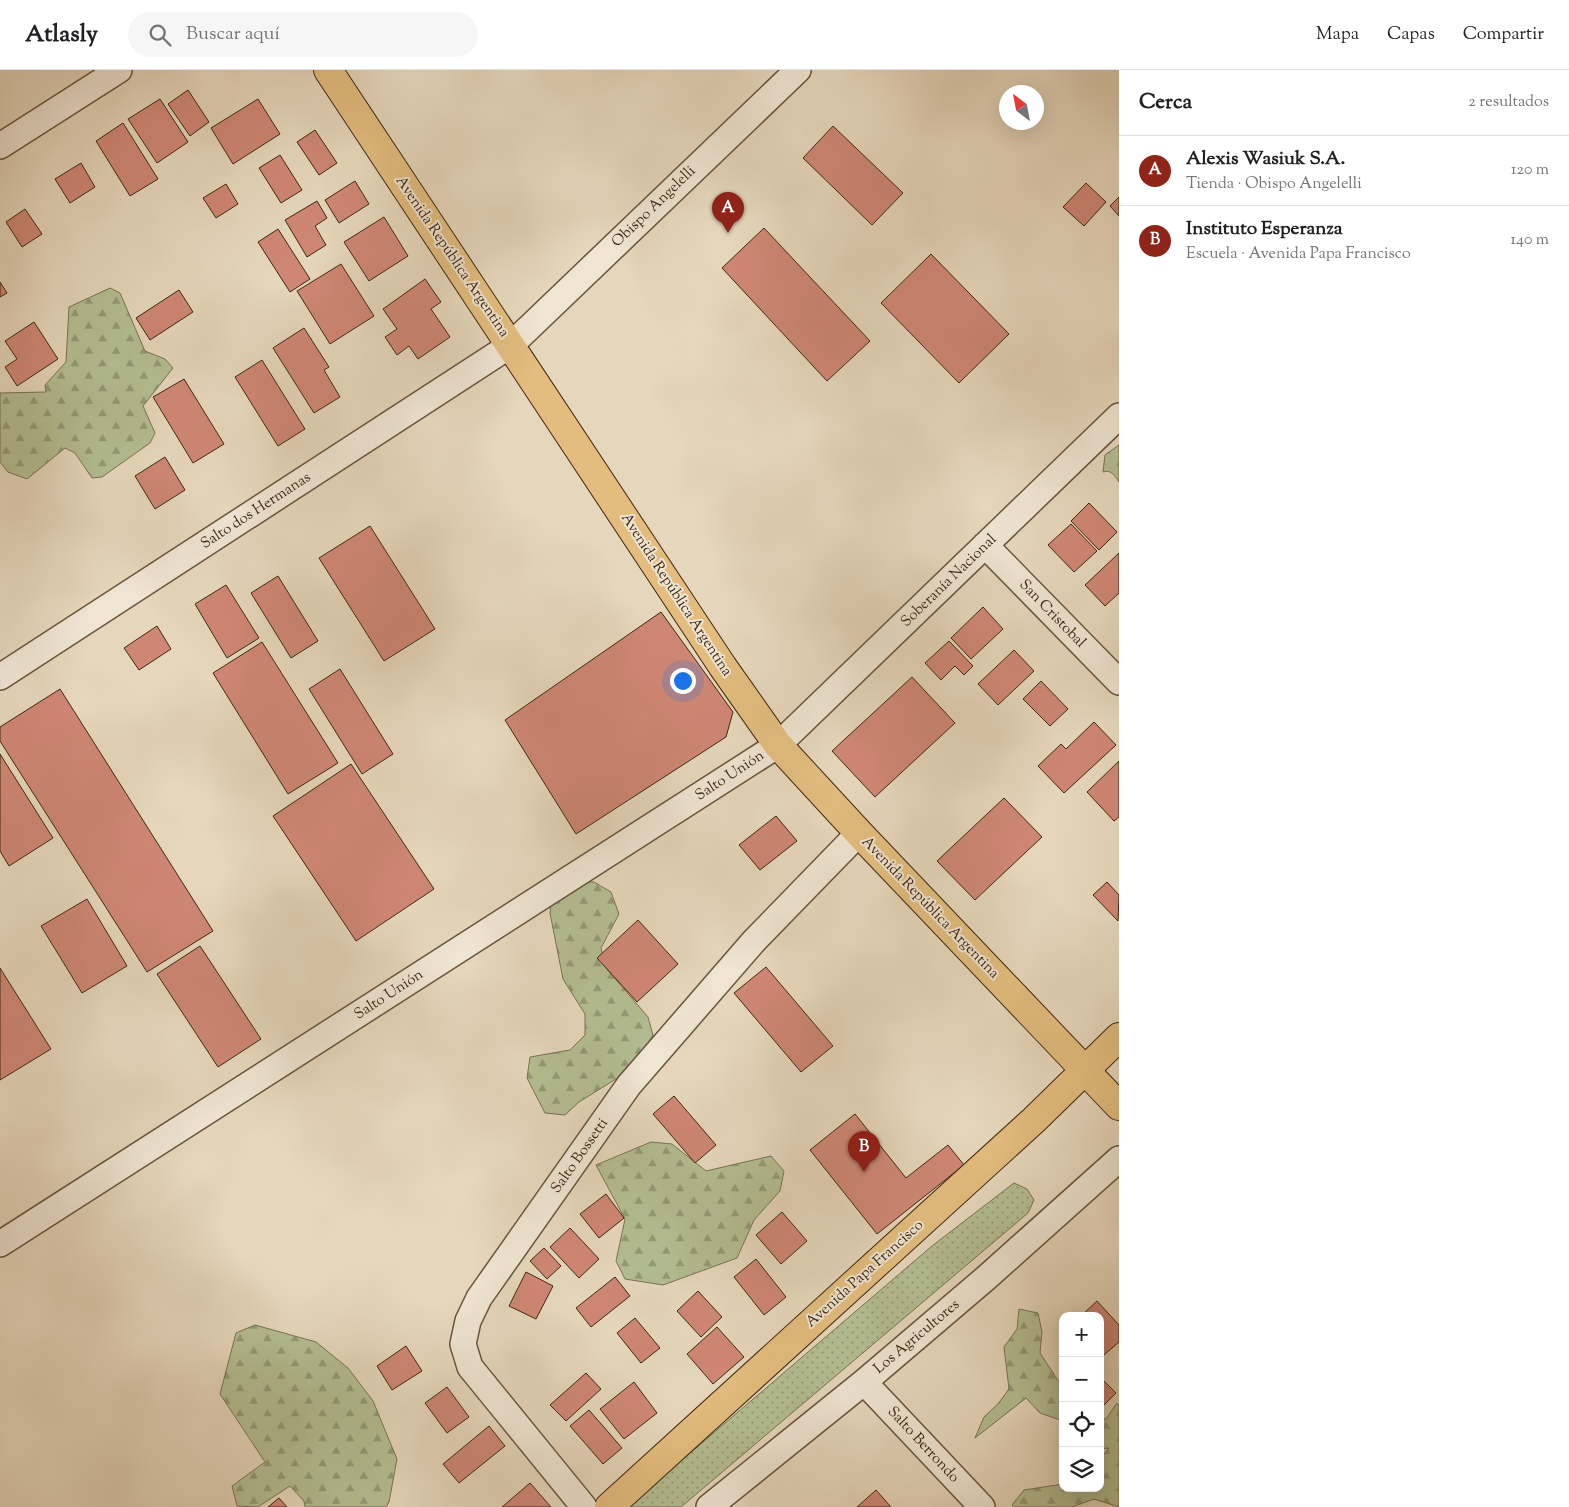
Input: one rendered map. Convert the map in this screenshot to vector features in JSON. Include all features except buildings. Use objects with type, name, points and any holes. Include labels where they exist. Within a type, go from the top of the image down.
[{"type":"main road","name":"Avenida República Argentina","points":[[328,70],[723,667],[778,745],[859,833],[1119,1106]]},
{"type":"main road","name":"Avenida Papa Francisco","points":[[608,1507],[1027,1126],[1119,1037]]},
{"type":"street","points":[[0,146],[119,70]]},
{"type":"street","name":"Obispo Angelelli","points":[[511,345],[798,70]]},
{"type":"street","name":"Salto dos Hermanas","points":[[0,678],[511,345]]},
{"type":"street","name":"Soberanía Nacional","points":[[778,745],[1119,416]]},
{"type":"street","name":"San Cristobal","points":[[985,545],[1119,682]]},
{"type":"street","name":"Salto Unión","points":[[0,1244],[778,745]]},
{"type":"street","name":"Salto Bossetti","points":[[584,1507],[470,1367],[463,1344],[468,1321],[480,1298],[629,1085],[754,941],[859,833]]},
{"type":"street","name":"Los Agricultores","points":[[709,1507],[864,1382],[986,1278],[1119,1159]]},
{"type":"street","name":"Salto Berrondo","points":[[864,1382],[982,1507]]},
{"type":"green space","points":[[110,288],[120,293],[145,351],[165,359],[173,368],[143,406],[155,433],[150,443],[102,477],[92,478],[75,453],[65,448],[27,479],[8,472],[0,462],[0,393],[46,392],[45,385],[66,362],[69,307]]},
{"type":"green space","points":[[1119,445],[1119,482],[1111,472],[1103,472],[1105,455]]},
{"type":"green space","points":[[571,882],[594,882],[611,892],[619,914],[601,948],[606,968],[648,1017],[654,1039],[648,1059],[579,1102],[565,1115],[545,1113],[527,1078],[530,1057],[570,1050],[585,1035],[585,1014],[563,979],[550,913],[552,893]]},
{"type":"green space","points":[[651,1142],[672,1144],[706,1171],[771,1156],[784,1171],[780,1191],[754,1220],[737,1258],[663,1285],[625,1279],[616,1261],[625,1219],[596,1165]]},
{"type":"green space","points":[[1014,1183],[1027,1189],[1034,1200],[1028,1213],[681,1507],[627,1507],[932,1246]]},
{"type":"green space","points":[[1019,1309],[1038,1313],[1042,1332],[1040,1353],[1059,1382],[1059,1420],[1040,1413],[1026,1398],[975,1438],[984,1417],[998,1404],[1009,1389],[1004,1347],[1017,1329]]},
{"type":"green space","points":[[255,1325],[316,1342],[348,1368],[373,1401],[397,1459],[389,1502],[386,1507],[305,1507],[304,1501],[290,1486],[258,1507],[237,1506],[232,1486],[265,1462],[220,1394],[236,1333]]},
{"type":"green space","points":[[1117,1403],[1119,1405],[1119,1507],[1094,1499],[1072,1507],[1014,1507],[1012,1505],[1024,1490],[1059,1485],[1059,1492],[1104,1492],[1104,1454],[1109,1448],[1104,1449],[1104,1419],[1106,1419]]},
{"type":"place","name":"Alexis Wasiuk S.A.","points":[[728,233]]},
{"type":"place","name":"Instituto Esperanza","points":[[864,1172]]}]
